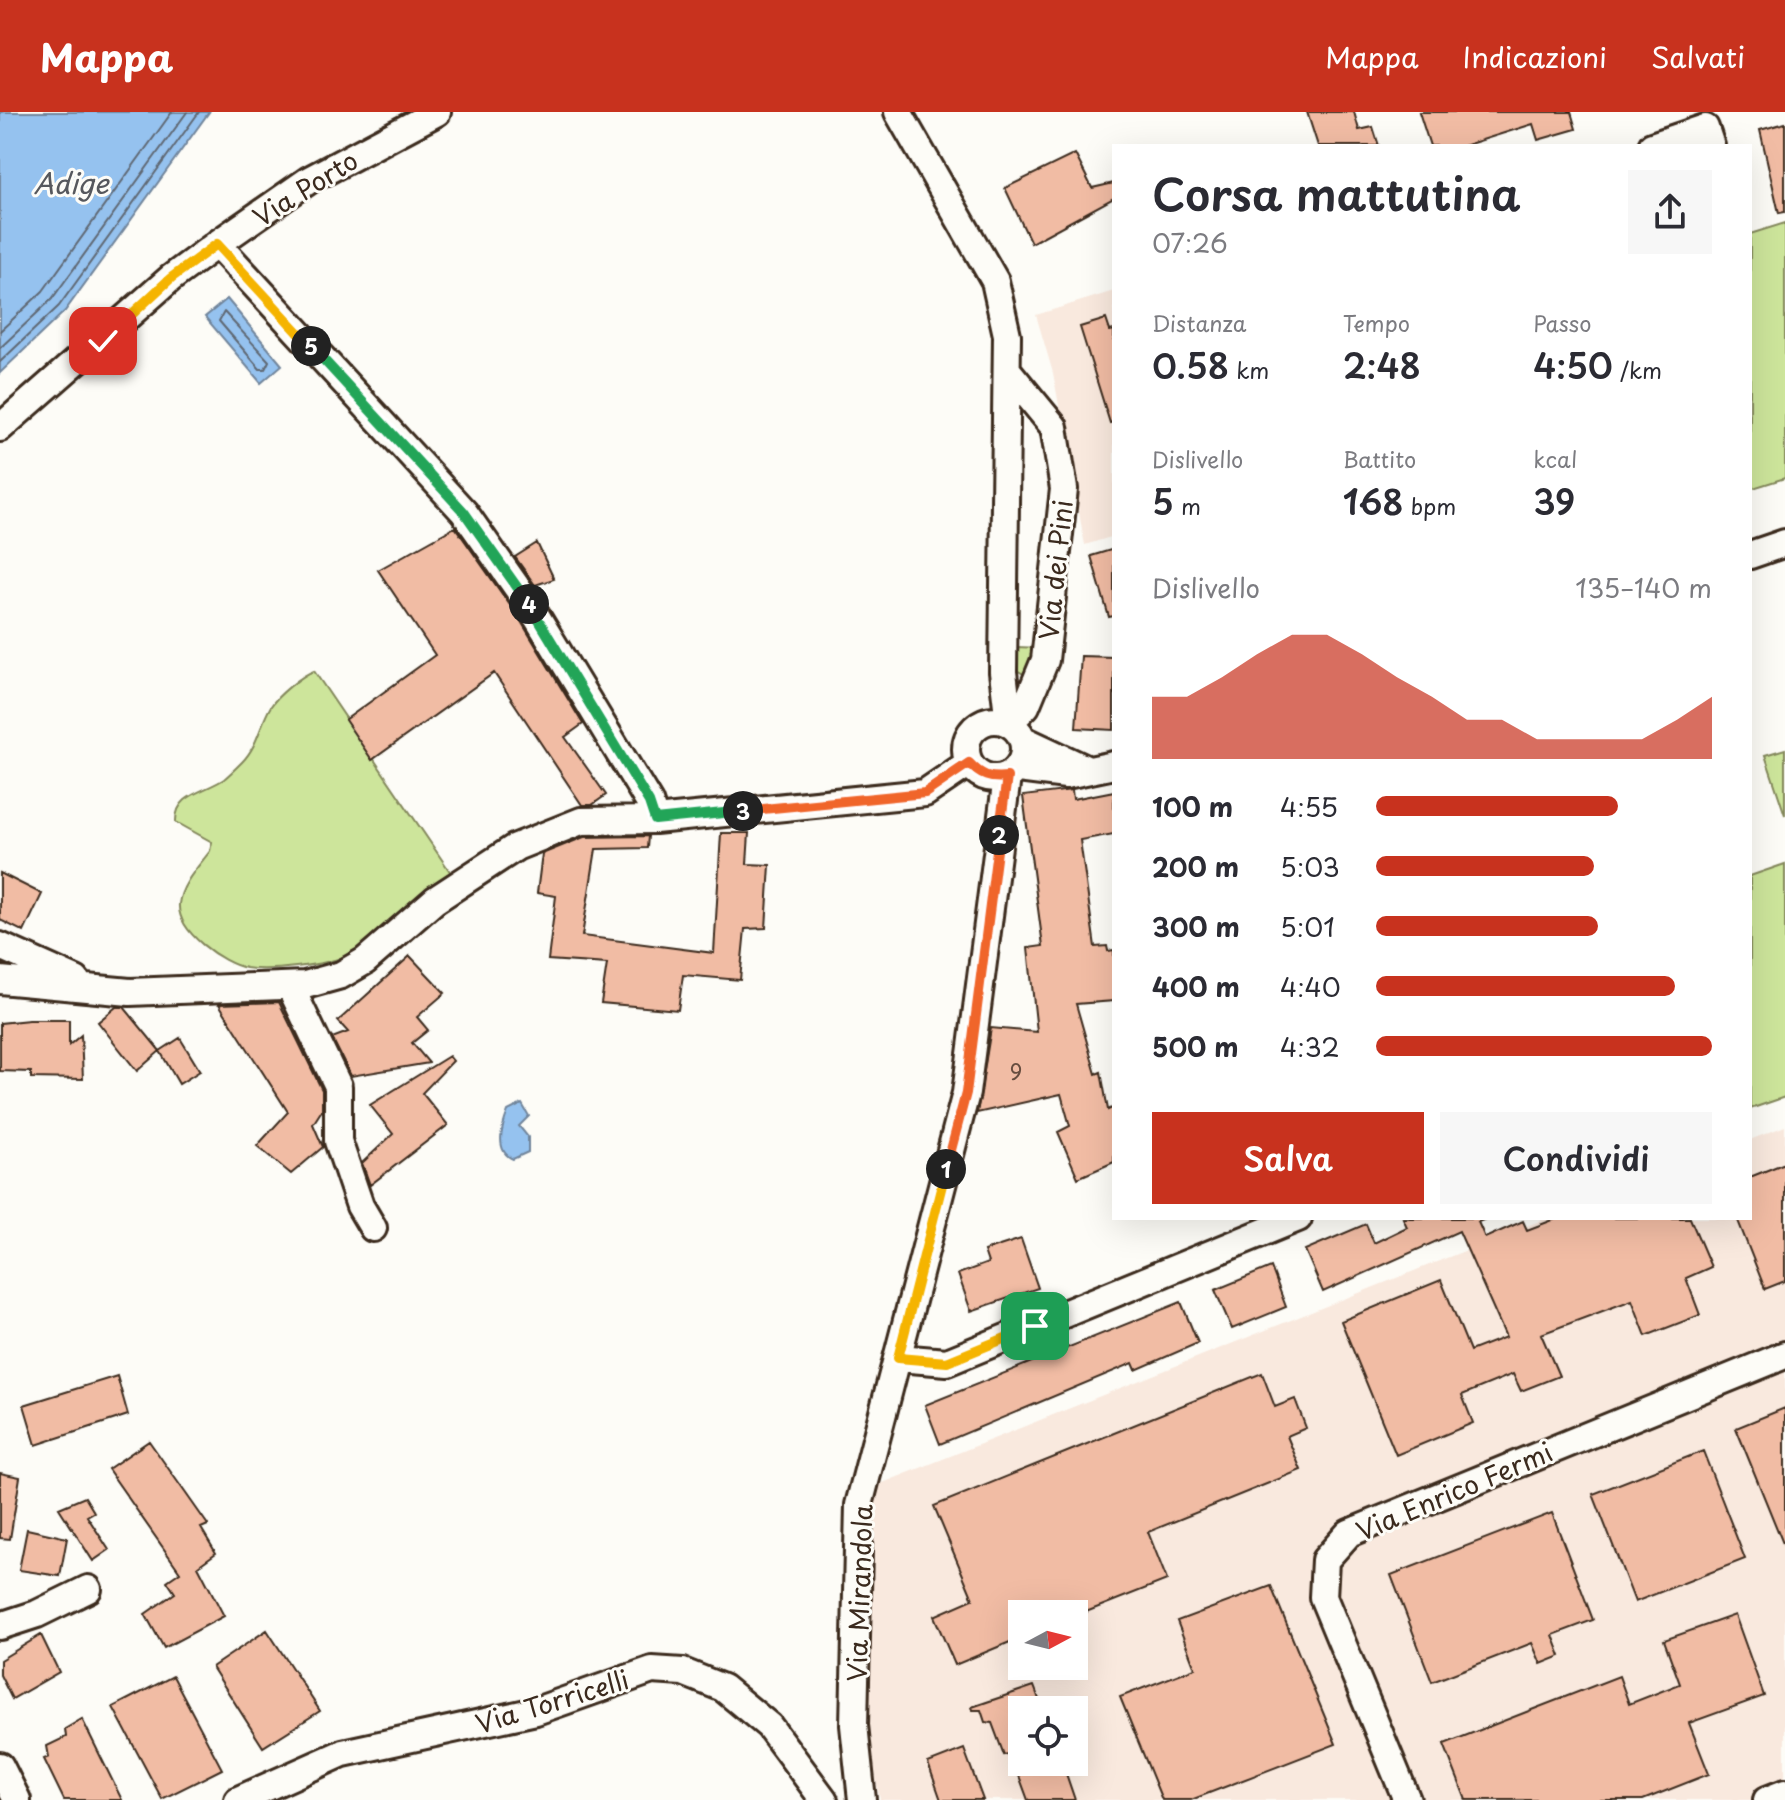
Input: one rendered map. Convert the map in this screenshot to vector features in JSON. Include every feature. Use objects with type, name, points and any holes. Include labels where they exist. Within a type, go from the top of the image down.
[{"type":"street","name":"Via Porto","points":[[0,428],[171,278],[217,244],[309,180],[437,112]]},
{"type":"street","name":"Via dei Pini","points":[[898,112],[995,281],[1007,335],[1005,728]]},
{"type":"street","points":[[1658,144],[1705,128],[1710,144]]},
{"type":"street","points":[[217,244],[464,512],[532,609],[649,802],[655,820]]},
{"type":"street","points":[[1008,371],[1054,427]]},
{"type":"street","points":[[1006,431],[1016,417],[1025,415],[1054,427]]},
{"type":"street","name":"Via dei Pini","points":[[1005,728],[1026,706],[1045,660],[1064,489],[1054,427]]},
{"type":"street","points":[[1752,554],[1785,543]]},
{"type":"street","points":[[1086,769],[1005,728],[975,728],[968,739],[966,751],[969,763],[979,774],[993,779],[1012,773],[1066,775],[1112,765]]},
{"type":"street","points":[[1005,728],[1024,757],[1012,773]]},
{"type":"street","points":[[0,980],[130,992],[290,986],[341,975],[365,961],[435,900],[516,847],[581,821],[655,820],[925,793],[969,763]]},
{"type":"street","name":"Via Mirandola","points":[[862,1800],[854,1725],[859,1505],[966,1093],[1012,773]]},
{"type":"street","points":[[0,946],[86,986]]},
{"type":"street","points":[[290,986],[338,1086],[338,1141],[360,1206],[373,1228]]},
{"type":"street","points":[[898,1358],[947,1362],[1293,1220]]},
{"type":"street","name":"Via Enrico Fermi","points":[[1407,1800],[1323,1597],[1325,1560],[1349,1533],[1785,1355]]},
{"type":"street","points":[[0,1626],[37,1614],[88,1589]]},
{"type":"street","name":"Via Torricelli","points":[[238,1800],[343,1753],[536,1711],[652,1670],[683,1672],[723,1688],[769,1726],[824,1800]]},
{"type":"street","points":[[0,1766],[17,1800]]},
{"type":"street","points":[[1767,1800],[1785,1793]]},
{"type":"shaded area","points":[[1112,292],[1112,537],[1085,545],[1053,373],[1036,315]]},
{"type":"shaded area","points":[[1785,1126],[1785,1800],[880,1800],[861,1705],[875,1486],[1542,1220],[1752,1220],[1752,1139]]},
{"type":"green space","points":[[1785,223],[1785,478],[1752,488],[1752,233]]},
{"type":"green space","points":[[1016,647],[1041,648],[1025,675],[1017,670]]},
{"type":"green space","points":[[314,671],[453,876],[390,929],[349,955],[298,967],[246,968],[225,960],[203,945],[180,915],[183,889],[210,851],[212,842],[176,822],[177,813],[180,805],[192,795],[224,779],[242,762],[252,749],[274,702],[297,681]]},
{"type":"green space","points":[[1785,749],[1785,815],[1765,755]]},
{"type":"green space","points":[[1785,864],[1785,1097],[1752,1108],[1752,875]]},
{"type":"water","name":"Adige","points":[[0,112],[209,112],[65,311],[0,373]]},
{"type":"water","points":[[227,299],[282,365],[261,383],[205,317]]},
{"type":"water","points":[[522,1104],[529,1116],[519,1126],[528,1137],[528,1152],[513,1159],[501,1145],[502,1131],[508,1111]]},
{"type":"building","points":[[1307,112],[1354,112],[1359,130],[1373,127],[1378,144],[1317,144]]},
{"type":"building","points":[[1419,112],[1571,112],[1576,129],[1538,140],[1533,124],[1469,144],[1429,144]]},
{"type":"building","points":[[1785,123],[1785,212],[1779,213],[1760,130]]},
{"type":"building","points":[[1075,154],[1092,188],[1112,183],[1112,199],[1031,243],[1005,188]]},
{"type":"building","points":[[1106,319],[1112,330],[1112,422],[1110,423],[1080,327]]},
{"type":"building","points":[[455,527],[519,618],[583,724],[565,737],[606,795],[592,805],[582,805],[494,673],[372,760],[345,720],[435,655],[378,570]]},
{"type":"building","points":[[537,543],[554,579],[535,585],[515,557]]},
{"type":"building","points":[[1112,550],[1112,616],[1109,617],[1091,556]]},
{"type":"building","points":[[1081,656],[1112,657],[1112,730],[1076,728]]},
{"type":"building","points":[[1072,790],[1073,799],[1112,791],[1112,834],[1080,840],[1095,947],[1107,946],[1108,951],[1112,950],[1112,1001],[1076,1004],[1096,1074],[1101,1072],[1108,1110],[1112,1108],[1112,1163],[1078,1178],[1058,1132],[1070,1126],[1061,1094],[977,1113],[991,1028],[1037,1032],[1028,948],[1043,946],[1023,796]]},
{"type":"building","points":[[721,833],[749,833],[747,864],[770,865],[766,928],[745,929],[740,980],[683,975],[678,1010],[601,1003],[607,964],[548,960],[556,896],[537,893],[542,854],[584,837],[648,836],[647,848],[596,849],[582,936],[714,953]]},
{"type":"building","points":[[0,873],[42,894],[24,932],[0,920]]},
{"type":"building","points":[[410,956],[445,993],[417,1017],[428,1030],[412,1043],[429,1063],[351,1076],[332,1038],[348,1032],[338,1021]]},
{"type":"building","points":[[279,1002],[322,1090],[322,1110],[313,1124],[323,1147],[291,1174],[257,1146],[288,1112],[219,1004]]},
{"type":"building","points":[[116,1007],[124,1007],[160,1051],[137,1071],[98,1022]]},
{"type":"building","points":[[69,1020],[69,1045],[81,1035],[83,1079],[31,1078],[31,1072],[0,1071],[0,1023]]},
{"type":"building","points":[[180,1038],[200,1071],[179,1084],[160,1051]]},
{"type":"building","points":[[449,1056],[453,1061],[422,1093],[448,1125],[370,1185],[362,1163],[393,1134],[370,1105]]},
{"type":"building","points":[[1785,1163],[1785,1281],[1765,1289],[1738,1220],[1752,1220],[1752,1176]]},
{"type":"building","points":[[1404,1220],[1483,1220],[1478,1222],[1485,1238],[1523,1221],[1527,1230],[1553,1220],[1691,1220],[1711,1267],[1686,1278],[1700,1315],[1646,1336],[1632,1300],[1541,1334],[1559,1376],[1521,1391],[1513,1374],[1462,1395],[1473,1423],[1396,1455],[1341,1321],[1441,1280],[1470,1351],[1506,1337],[1459,1231],[1323,1292],[1305,1250],[1366,1224],[1374,1243],[1407,1227]]},
{"type":"building","points":[[1021,1239],[1038,1288],[971,1311],[958,1274],[988,1263],[984,1251]]},
{"type":"building","points":[[1271,1267],[1286,1307],[1232,1329],[1215,1290]]},
{"type":"building","points":[[1181,1302],[1198,1343],[1136,1370],[1133,1363],[940,1444],[925,1405]]},
{"type":"building","points":[[1262,1373],[1275,1407],[1295,1399],[1306,1428],[1287,1436],[1301,1470],[1148,1532],[1167,1580],[1088,1611],[1088,1600],[1008,1600],[1008,1643],[955,1665],[934,1616],[973,1599],[934,1506]]},
{"type":"building","points":[[117,1376],[128,1415],[36,1445],[24,1405]]},
{"type":"building","points":[[1785,1408],[1785,1546],[1784,1546],[1736,1428]]},
{"type":"building","points":[[149,1441],[208,1525],[201,1528],[216,1553],[198,1566],[224,1616],[164,1648],[145,1614],[175,1593],[167,1581],[180,1572],[108,1469]]},
{"type":"building","points":[[1703,1451],[1745,1559],[1635,1602],[1593,1494]]},
{"type":"building","points":[[0,1473],[20,1477],[10,1539],[0,1538]]},
{"type":"building","points":[[85,1497],[94,1512],[87,1516],[109,1550],[93,1561],[59,1508]]},
{"type":"building","points":[[1552,1513],[1593,1620],[1553,1635],[1561,1656],[1541,1664],[1532,1643],[1432,1682],[1391,1575]]},
{"type":"building","points":[[27,1529],[67,1538],[60,1576],[19,1570]]},
{"type":"building","points":[[1271,1586],[1336,1744],[1191,1800],[1162,1800],[1120,1697],[1195,1668],[1177,1621]]},
{"type":"building","points":[[1735,1615],[1764,1696],[1689,1723],[1709,1774],[1643,1800],[1466,1800],[1444,1744],[1619,1676],[1629,1704],[1680,1684],[1664,1640]]},
{"type":"building","points":[[267,1630],[320,1711],[263,1747],[212,1667]]},
{"type":"building","points":[[41,1635],[59,1672],[12,1699],[0,1675],[0,1660]]},
{"type":"building","points":[[173,1676],[222,1769],[162,1799],[113,1707]]},
{"type":"building","points":[[1034,1686],[1038,1696],[1008,1696],[1008,1754],[1004,1755],[992,1723],[985,1722],[981,1710],[973,1710],[972,1707]]},
{"type":"building","points":[[82,1719],[122,1800],[64,1800],[44,1759],[49,1757],[47,1746],[66,1737],[65,1729]]},
{"type":"building","points":[[964,1749],[983,1800],[941,1800],[928,1763]]},
{"type":"building","points":[[1019,1776],[1067,1776],[1075,1800],[1028,1800]]},
{"type":"route","points":[[103,341],[171,278],[217,244],[464,512],[532,609],[649,802],[655,820],[925,793],[969,763],[979,774],[993,779],[1007,777],[966,1093],[898,1358],[947,1362],[1035,1326]]}]
